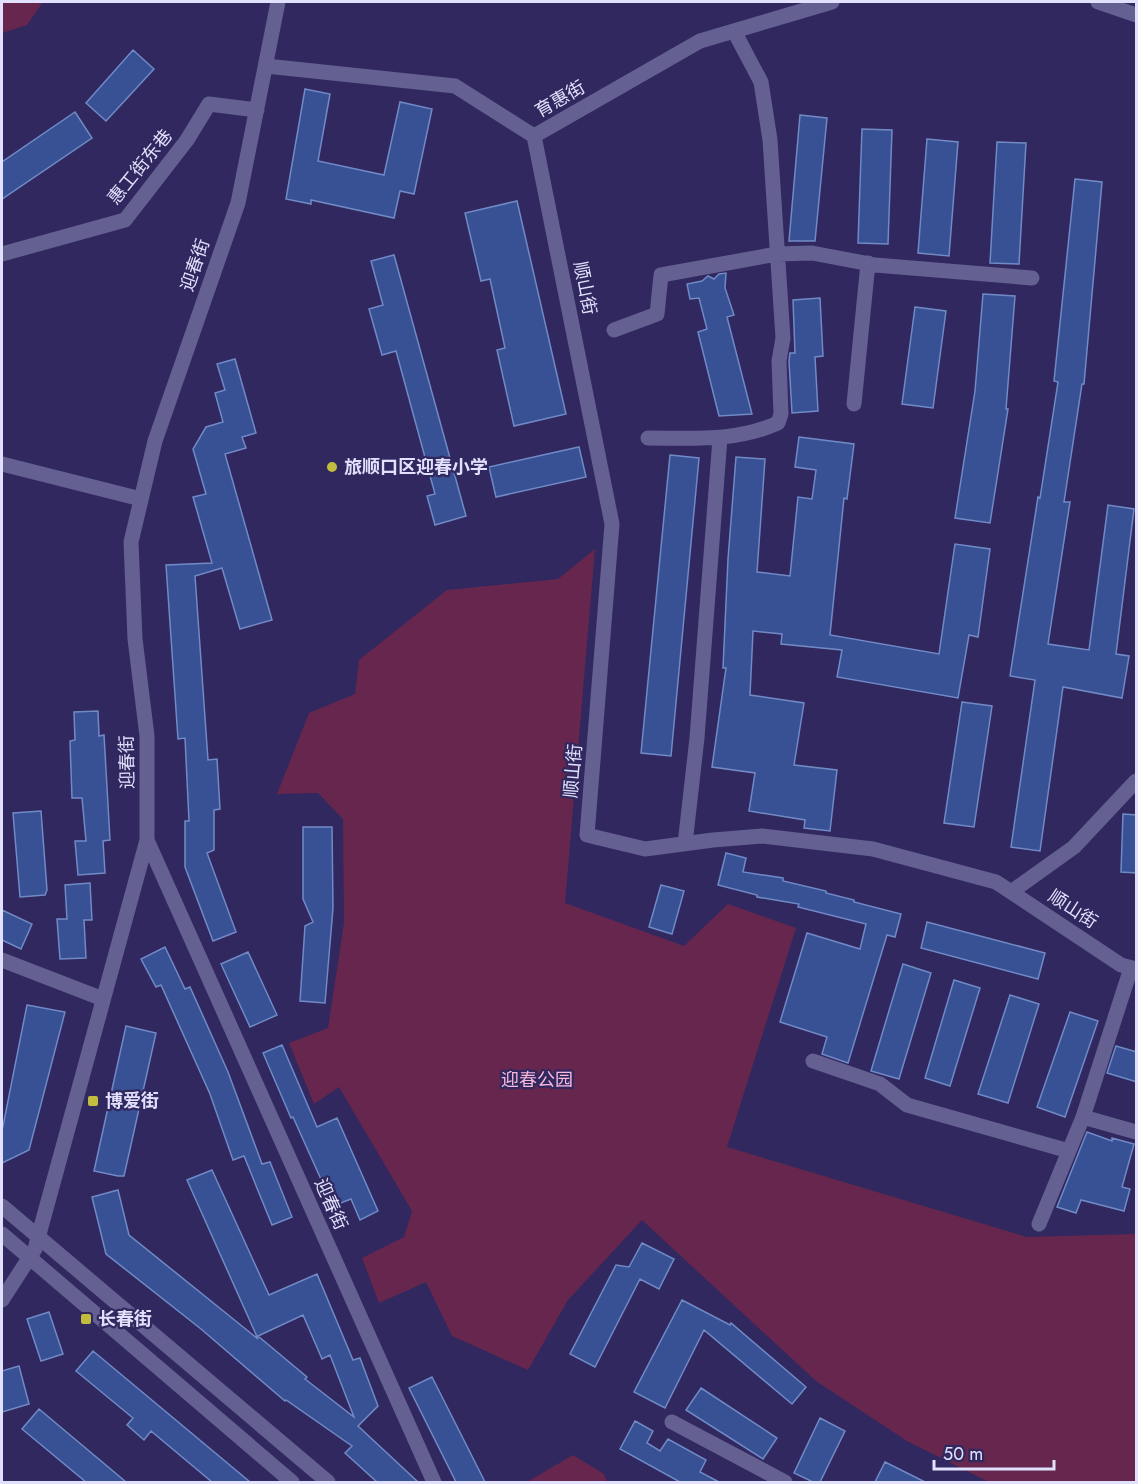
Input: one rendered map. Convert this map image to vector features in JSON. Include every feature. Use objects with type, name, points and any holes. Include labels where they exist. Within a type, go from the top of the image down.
[{"type":"street","name":"迎春街","points":[[278,2],[238,203],[155,441],[131,542],[135,639],[147,736],[147,840],[434,1482]]},
{"type":"street","name":"育惠街","points":[[266,66],[455,86],[534,136],[700,41],[832,2]]},
{"type":"street","points":[[1098,2],[1137,15]]},
{"type":"street","points":[[648,438],[720,438],[762,430],[778,423],[781,414],[779,360],[783,338],[770,140],[761,82],[734,31]]},
{"type":"street","name":"惠工街东巷","points":[[2,254],[125,220],[187,140],[209,104],[257,110]]},
{"type":"street","name":"顺山街","points":[[534,136],[612,524],[587,835],[645,849],[762,836],[873,849],[996,882],[1121,964],[1134,968]]},
{"type":"street","points":[[614,330],[657,314],[661,275],[777,254],[813,253],[868,263],[1032,278]]},
{"type":"street","points":[[854,404],[868,263]]},
{"type":"street","points":[[685,844],[697,738],[720,438]]},
{"type":"street","points":[[2,464],[141,499]]},
{"type":"street","points":[[1011,892],[1074,846],[1137,781]]},
{"type":"street","points":[[1119,799],[1137,802]]},
{"type":"street","points":[[2,1300],[35,1248],[39,1237],[147,840]]},
{"type":"street","points":[[2,960],[103,999]]},
{"type":"street","points":[[1040,1224],[1083,1117],[1134,968]]},
{"type":"street","points":[[813,1061],[880,1084],[907,1105],[1069,1151]]},
{"type":"street","points":[[1083,1117],[1137,1132]]},
{"type":"street","points":[[2,1206],[324,1481]]},
{"type":"street","points":[[2,1234],[292,1482]]},
{"type":"street","points":[[672,1422],[785,1482]]},
{"type":"green space","points":[[2,2],[43,2],[27,25],[2,33]]},
{"type":"green space","name":"迎春公园","points":[[595,549],[565,903],[684,946],[728,904],[796,928],[727,1147],[1027,1237],[1136,1234],[1136,1482],[989,1482],[907,1441],[816,1381],[642,1220],[568,1300],[528,1370],[452,1336],[426,1282],[379,1303],[362,1258],[404,1237],[412,1211],[339,1087],[314,1104],[289,1043],[328,1028],[344,923],[343,819],[318,793],[277,794],[309,713],[355,694],[359,660],[447,590],[558,579]]},
{"type":"green space","points":[[573,1455],[604,1474],[607,1482],[527,1482]]},
{"type":"building","points":[[133,50],[154,69],[106,121],[86,103]]},
{"type":"building","points":[[305,89],[330,94],[318,161],[384,175],[400,102],[432,109],[414,194],[400,191],[394,218],[311,200],[311,204],[286,199]]},
{"type":"building","points":[[75,112],[92,138],[2,199],[2,162]]},
{"type":"building","points":[[800,115],[827,118],[815,241],[789,241]]},
{"type":"building","points":[[862,129],[892,130],[888,244],[858,243]]},
{"type":"building","points":[[927,139],[958,142],[949,256],[918,253]]},
{"type":"building","points":[[997,142],[1026,143],[1019,264],[990,263]]},
{"type":"building","points":[[1075,179],[1102,182],[1084,384],[1082,384],[1064,502],[1070,502],[1048,644],[1089,650],[1108,505],[1134,509],[1116,654],[1129,656],[1122,698],[1063,687],[1040,851],[1011,847],[1035,680],[1010,676],[1058,382],[1054,381]]},
{"type":"building","points":[[517,201],[566,414],[514,426],[497,350],[505,348],[490,279],[481,281],[465,213]]},
{"type":"building","points":[[394,255],[466,516],[435,525],[427,496],[435,494],[396,351],[382,355],[369,309],[383,305],[371,261]]},
{"type":"building","points":[[726,273],[725,288],[734,315],[727,317],[752,414],[719,416],[698,332],[707,329],[699,298],[690,299],[687,284],[702,281],[708,276],[714,279],[719,274]]},
{"type":"building","points":[[983,294],[1015,296],[1006,409],[1008,409],[990,523],[955,518],[975,391]]},
{"type":"building","points":[[820,298],[823,356],[815,357],[818,411],[792,413],[789,361],[790,353],[795,353],[793,300]]},
{"type":"building","points":[[915,307],[946,311],[933,408],[902,404]]},
{"type":"building","points":[[235,359],[256,433],[242,437],[246,448],[225,454],[272,620],[240,629],[222,568],[195,576],[208,760],[217,759],[220,809],[214,810],[214,850],[207,853],[236,932],[213,941],[185,867],[185,821],[189,821],[185,738],[178,739],[166,565],[212,563],[193,497],[206,494],[193,449],[206,427],[223,422],[215,393],[225,390],[217,364]]},
{"type":"building","points":[[799,437],[854,444],[847,499],[844,498],[830,635],[939,654],[955,544],[990,549],[978,637],[969,635],[958,698],[837,677],[842,650],[781,644],[782,634],[753,631],[750,695],[804,703],[794,765],[837,770],[830,831],[804,828],[805,820],[749,811],[755,773],[712,767],[726,668],[723,668],[728,559],[736,457],[765,459],[757,572],[790,576],[798,497],[812,499],[816,470],[795,467]]},
{"type":"building","points":[[579,447],[586,477],[496,497],[489,467]]},
{"type":"building","points":[[670,455],[699,458],[671,756],[641,753]]},
{"type":"building","points":[[962,702],[992,706],[974,827],[944,823]]},
{"type":"building","points":[[98,711],[99,736],[104,735],[110,840],[103,841],[105,873],[78,875],[75,841],[86,841],[82,798],[72,798],[70,741],[75,740],[74,712]]},
{"type":"building","points":[[41,811],[47,890],[45,895],[20,897],[13,813]]},
{"type":"building","points":[[1123,814],[1137,815],[1137,873],[1121,872]]},
{"type":"building","points":[[303,827],[332,827],[333,908],[325,1003],[300,1001],[305,926],[313,922],[303,899]]},
{"type":"building","points":[[726,853],[746,858],[743,872],[783,878],[783,881],[826,891],[826,893],[854,900],[854,902],[901,914],[895,937],[887,935],[848,1063],[822,1054],[827,1037],[780,1022],[807,933],[860,949],[866,924],[798,907],[799,904],[757,897],[757,895],[718,885]]},
{"type":"building","points":[[90,883],[92,920],[84,920],[86,958],[60,959],[57,919],[67,919],[65,885]]},
{"type":"building","points":[[661,885],[684,891],[672,934],[649,927]]},
{"type":"building","points":[[2,910],[32,924],[21,949],[2,940]]},
{"type":"building","points":[[927,922],[1045,953],[1038,979],[921,948]]},
{"type":"building","points":[[165,947],[185,989],[190,987],[228,1072],[262,1164],[270,1162],[292,1217],[272,1225],[244,1156],[233,1160],[210,1094],[161,985],[156,987],[141,959]]},
{"type":"building","points":[[248,952],[277,1015],[250,1027],[221,964]]},
{"type":"building","points":[[903,964],[931,973],[899,1079],[871,1071]]},
{"type":"building","points":[[954,980],[980,988],[950,1086],[925,1078]]},
{"type":"building","points":[[1010,995],[1039,1004],[1008,1103],[978,1094]]},
{"type":"building","points":[[27,1005],[65,1012],[29,1150],[2,1163],[2,1131]]},
{"type":"building","points":[[1070,1012],[1098,1021],[1065,1117],[1037,1107]]},
{"type":"building","points":[[126,1026],[156,1033],[124,1176],[118,1176],[94,1171]]},
{"type":"building","points":[[282,1045],[317,1127],[337,1118],[378,1211],[360,1220],[351,1199],[333,1206],[263,1053]]},
{"type":"building","points":[[1116,1046],[1137,1052],[1137,1082],[1107,1073]]},
{"type":"building","points":[[1087,1132],[1112,1141],[1112,1138],[1134,1144],[1122,1187],[1130,1189],[1124,1211],[1081,1200],[1076,1213],[1057,1207]]},
{"type":"building","points":[[212,1170],[269,1295],[317,1274],[353,1360],[360,1358],[378,1406],[358,1426],[418,1482],[377,1482],[345,1453],[352,1446],[285,1401],[201,1329],[106,1254],[92,1197],[118,1190],[129,1235],[258,1339],[187,1180]],"holes":[[[303,1315],[322,1359],[330,1355],[354,1417],[305,1379],[307,1377],[258,1336]]]},
{"type":"building","points":[[642,1243],[674,1259],[659,1289],[640,1279],[595,1367],[570,1354],[616,1265],[629,1267]]},
{"type":"building","points":[[682,1300],[730,1325],[731,1323],[806,1387],[792,1404],[704,1330],[665,1408],[634,1392]]},
{"type":"building","points":[[49,1312],[63,1354],[41,1361],[27,1319]]},
{"type":"building","points":[[93,1351],[250,1482],[212,1482],[151,1431],[144,1440],[127,1425],[133,1418],[76,1371]]},
{"type":"building","points":[[19,1366],[29,1404],[2,1412],[2,1371]]},
{"type":"building","points":[[432,1377],[485,1482],[456,1482],[409,1388]]},
{"type":"building","points":[[701,1388],[777,1438],[763,1459],[686,1410]]},
{"type":"building","points":[[39,1409],[126,1482],[86,1482],[22,1429]]},
{"type":"building","points":[[820,1418],[845,1431],[820,1482],[813,1482],[794,1473]]},
{"type":"building","points":[[635,1421],[653,1431],[647,1443],[660,1451],[668,1439],[706,1460],[700,1472],[719,1482],[680,1482],[620,1449]]},
{"type":"building","points":[[885,1462],[925,1482],[875,1482]]},
{"type":"place","name":"旅顺口区迎春小学","points":[[332,467]]},
{"type":"place","name":"博爱街","points":[[93,1101]]},
{"type":"place","name":"长春街","points":[[86,1319]]}]
